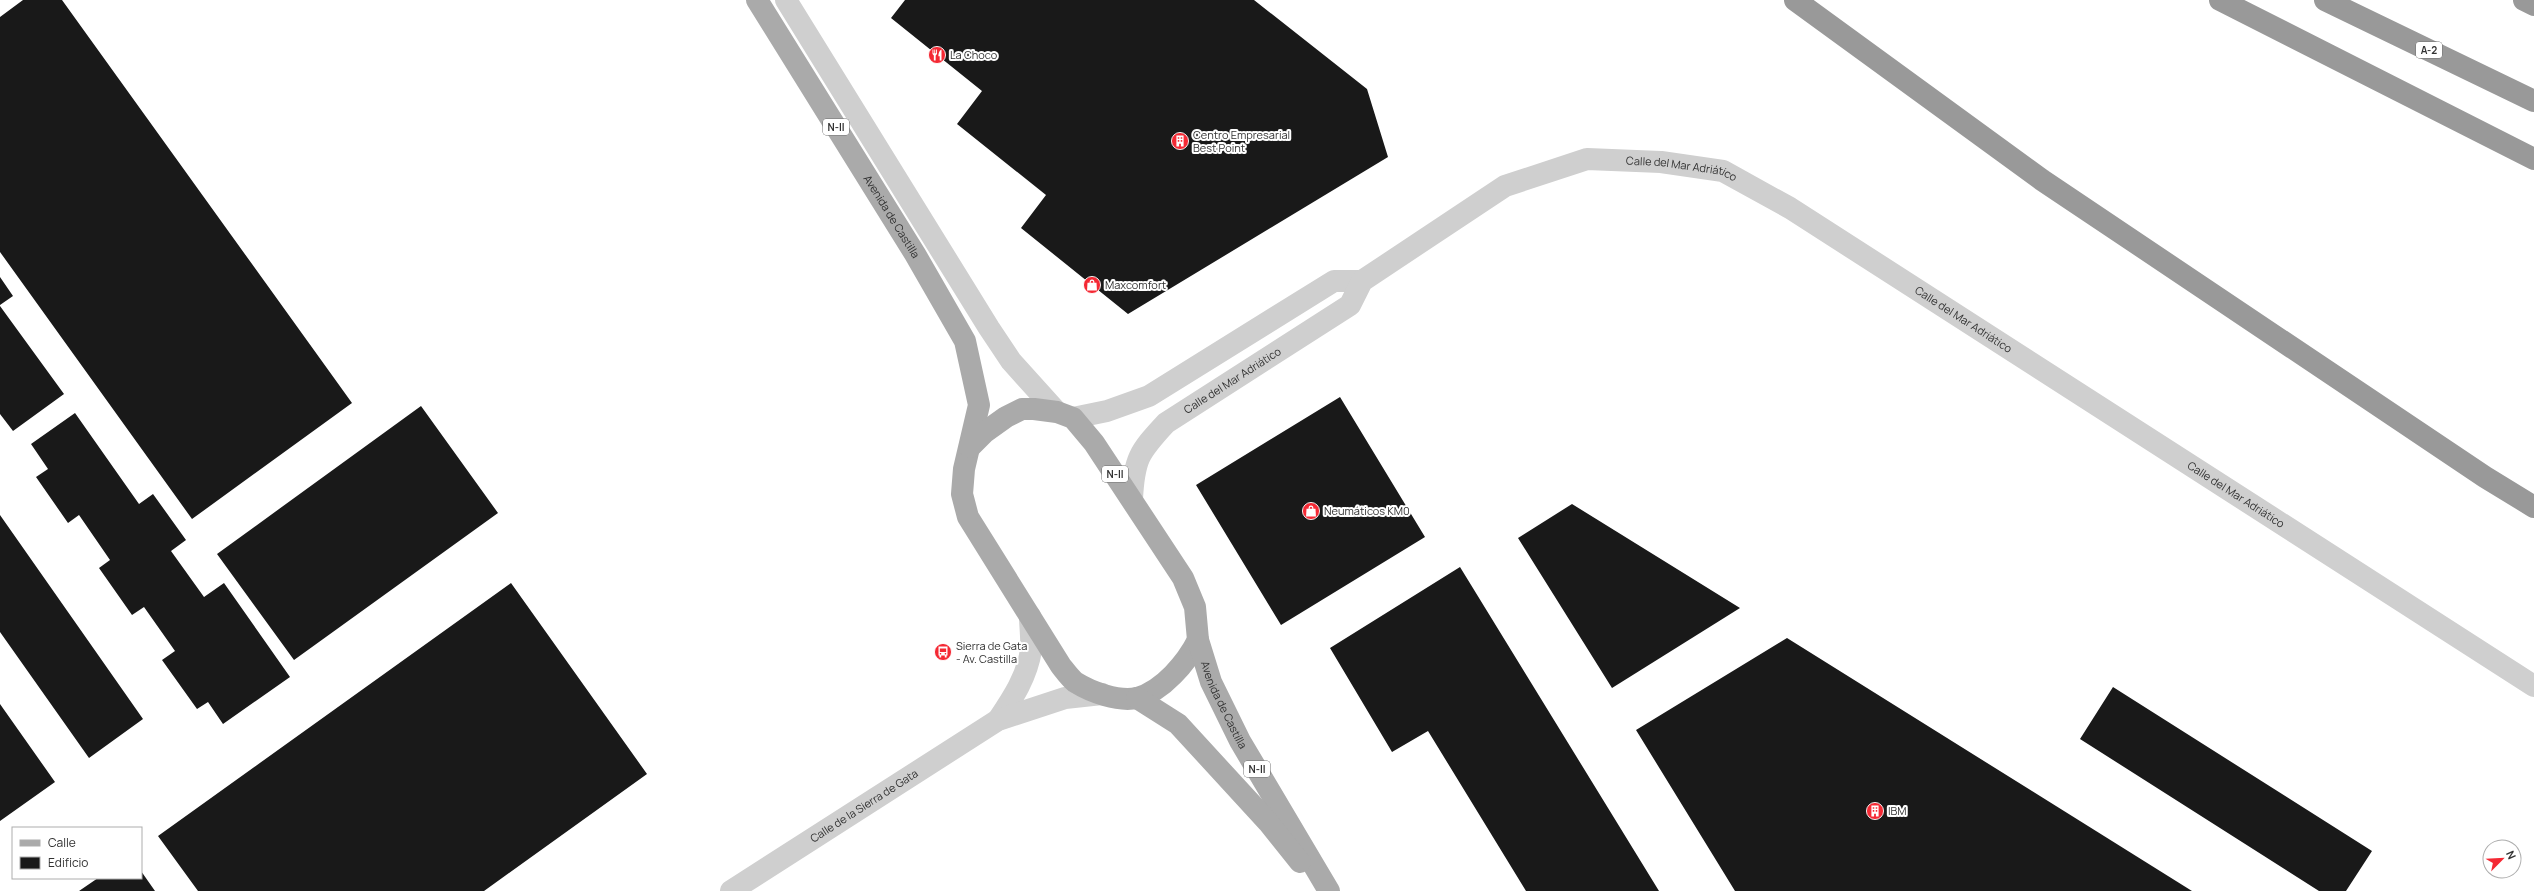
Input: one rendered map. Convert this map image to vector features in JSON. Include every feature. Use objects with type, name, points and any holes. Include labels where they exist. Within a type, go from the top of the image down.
[{"type":"highway","points":[[1794,0],[2042,180],[2485,477],[2534,507]]},
{"type":"highway","points":[[2220,0],[2534,159]]},
{"type":"highway","name":"A-2","points":[[2325,0],[2534,101]]},
{"type":"highway","points":[[2524,0],[2534,5]]},
{"type":"main road","name":"Avenida de Castilla","points":[[757,0],[915,254],[965,341],[979,405],[969,448]]},
{"type":"main road","points":[[969,448],[985,432],[1006,416],[1022,409],[1065,415]]},
{"type":"main road","name":"N-II","points":[[1065,415],[1094,443],[1183,578],[1195,607],[1198,640]]},
{"type":"main road","name":"N-II","points":[[969,448],[962,494],[968,517],[1061,666],[1074,681],[1102,694],[1137,698],[1178,724],[1268,822],[1325,891]]},
{"type":"main road","name":"Avenida de Castilla","points":[[1198,640],[1211,682],[1240,741],[1329,891]]},
{"type":"main road","points":[[1137,698],[1162,684],[1188,660],[1198,640]]},
{"type":"street","name":"N-II","points":[[786,0],[989,328],[1011,361],[1065,415]]},
{"type":"street","name":"Calle del Mar Adriático","points":[[1132,499],[1133,470],[1141,450],[1166,423],[1350,305],[1362,281],[1505,186],[1587,159],[1661,162],[1724,171],[1790,208],[2534,686]]},
{"type":"street","points":[[1065,415],[1107,411],[1150,396],[1334,281],[1362,281]]},
{"type":"street","name":"Calle de la Sierra de Gata","points":[[998,720],[1019,687],[1031,650],[1030,616]]},
{"type":"street","name":"Calle de la Sierra de Gata","points":[[731,891],[998,720],[1064,698],[1102,694]]},
{"type":"building","points":[[23,0],[62,0],[352,403],[192,519],[0,252],[0,17]]},
{"type":"building","name":"Centro Empresarial Best Point","points":[[905,0],[1254,0],[1367,89],[1388,157],[1128,314],[1021,228],[1046,195],[957,124],[982,91],[891,18]]},
{"type":"building","points":[[0,277],[13,296],[0,305]]},
{"type":"building","points":[[0,306],[64,394],[13,431],[0,414]]},
{"type":"building","name":"Neumáticos KM0","points":[[1340,397],[1425,537],[1281,625],[1196,485]]},
{"type":"building","points":[[421,406],[498,513],[294,660],[217,554]]},
{"type":"building","points":[[75,413],[139,504],[153,494],[186,540],[171,551],[204,597],[224,583],[290,677],[223,724],[208,702],[197,709],[162,660],[175,651],[144,607],[132,615],[99,568],[110,560],[79,515],[68,523],[36,477],[48,469],[31,444]]},
{"type":"building","points":[[1572,504],[1740,608],[1612,688],[1518,538]]},
{"type":"building","points":[[0,515],[143,719],[89,758],[0,632]]},
{"type":"building","points":[[1460,567],[1659,891],[1526,891],[1428,731],[1392,752],[1330,648]]},
{"type":"building","points":[[511,583],[647,774],[484,891],[198,891],[158,836]]},
{"type":"building","name":"IBM","points":[[1787,638],[2192,891],[1735,891],[1636,730]]},
{"type":"building","points":[[2113,687],[2372,851],[2346,891],[2319,891],[2080,739]]},
{"type":"building","points":[[0,704],[55,782],[0,821]]},
{"type":"building","points":[[142,872],[155,891],[79,891],[97,879],[142,879]]},
{"type":"place","name":"La Choco","points":[[937,55]]},
{"type":"place","name":"Centro Empresarial Best Point","points":[[1180,141]]},
{"type":"place","name":"Maxcomfort","points":[[1092,285]]},
{"type":"place","name":"Neumáticos KM0","points":[[1311,511]]},
{"type":"place","name":"Sierra de Gata - Av. Castilla","points":[[943,652]]},
{"type":"place","name":"IBM","points":[[1875,811]]}]
